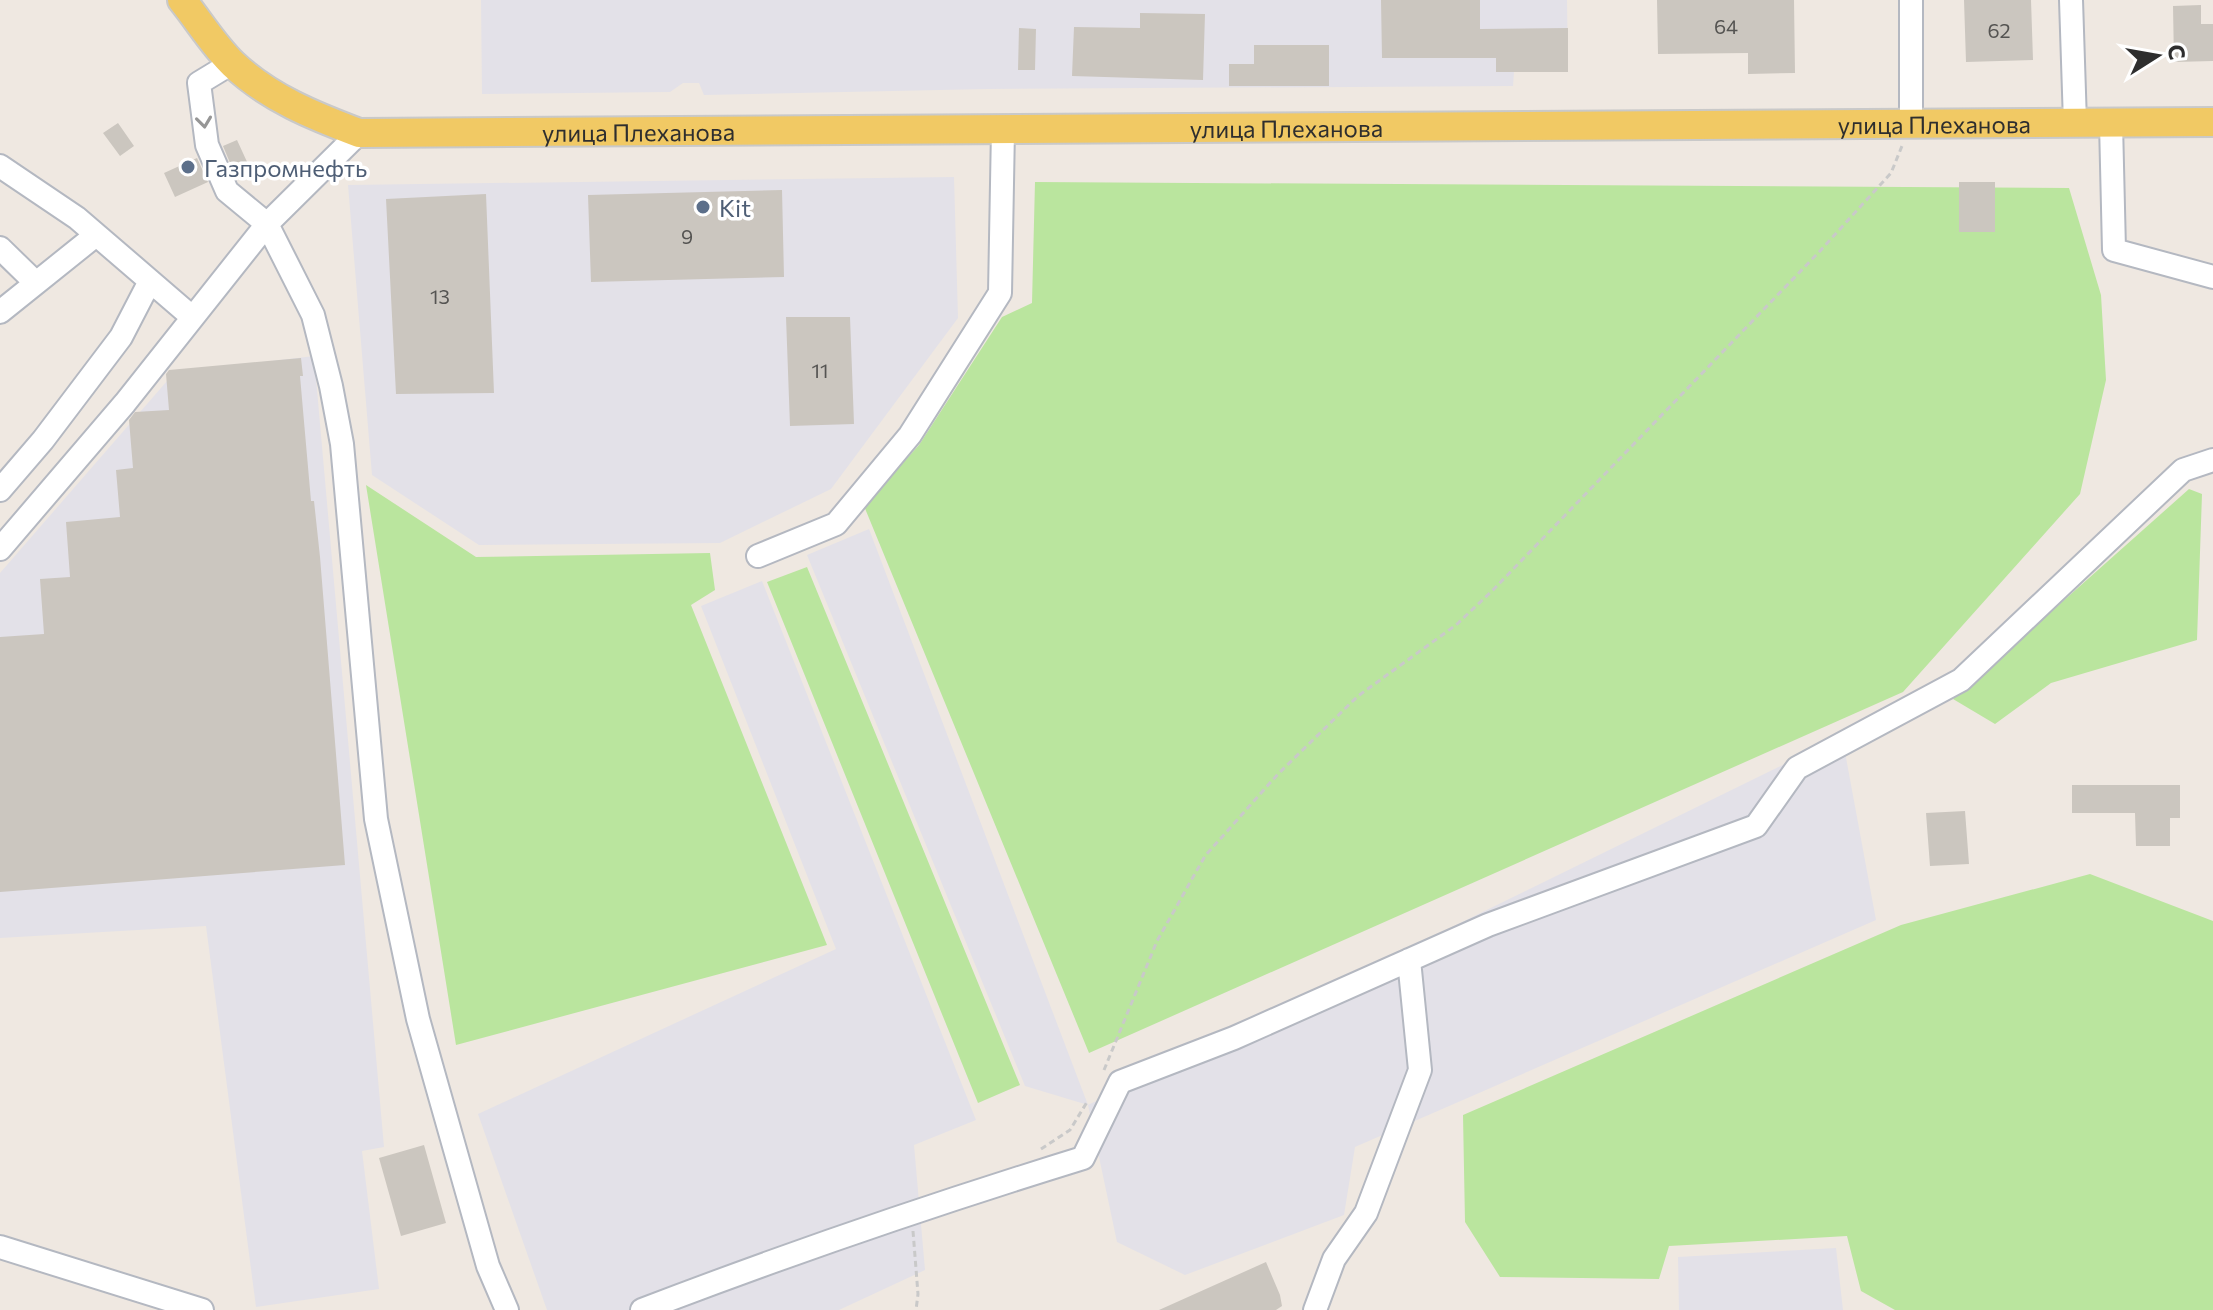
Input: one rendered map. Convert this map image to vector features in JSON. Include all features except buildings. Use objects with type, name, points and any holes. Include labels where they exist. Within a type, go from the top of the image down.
[{"type":"main road","name":"улица Плеханова","points":[[182,0],[232,63],[270,93],[359,133],[2213,122]]},
{"type":"street","points":[[1911,0],[1911,124]]},
{"type":"street","points":[[2071,0],[2075,123]]},
{"type":"street","points":[[232,63],[199,83],[207,145],[227,191],[267,224],[313,315],[342,444],[376,819],[418,1019],[488,1266],[507,1310]]},
{"type":"street","points":[[2111,123],[2114,250],[2213,277]]},
{"type":"street","points":[[758,556],[836,524],[910,435],[1000,293],[1003,129]]},
{"type":"street","points":[[0,549],[125,403],[267,224],[359,133]]},
{"type":"street","points":[[0,166],[77,218],[192,317]]},
{"type":"street","points":[[0,312],[96,235]]},
{"type":"street","points":[[0,248],[36,283]]},
{"type":"street","points":[[0,490],[112,350],[150,281]]},
{"type":"street","points":[[642,1310],[775,1259],[914,1211],[1083,1158],[1120,1082],[1234,1038],[1488,925],[1756,826],[1797,768],[1961,680],[2183,470],[2213,460]]},
{"type":"street","points":[[1315,1310],[1334,1259],[1366,1213],[1420,1070],[1409,960]]},
{"type":"street","points":[[0,1247],[202,1310]]},
{"type":"path","points":[[1103,1073],[1157,941],[1205,856],[1278,774],[1358,696],[1456,625],[1493,590],[1891,173],[1911,124]]},
{"type":"path","points":[[1034,1153],[1070,1130],[1090,1096]]},
{"type":"path","points":[[914,1211],[916,1310]]},
{"type":"shaded area","points":[[481,0],[1567,0],[1568,72],[1514,72],[1513,86],[987,89],[704,95],[699,83],[683,83],[670,92],[482,94]]},
{"type":"shaded area","points":[[954,177],[958,318],[831,489],[720,543],[479,545],[372,475],[348,185]]},
{"type":"shaded area","points":[[314,356],[384,1147],[362,1151],[379,1289],[256,1307],[206,926],[0,938],[0,573],[174,373]]},
{"type":"shaded area","points":[[869,529],[1088,1105],[1025,1086],[807,555]]},
{"type":"shaded area","points":[[762,581],[976,1120],[914,1145],[925,1270],[839,1310],[547,1310],[478,1114],[836,949],[701,606]]},
{"type":"shaded area","points":[[1842,736],[1876,920],[1355,1147],[1344,1215],[1185,1275],[1117,1242],[1088,1105]]},
{"type":"shaded area","points":[[1836,1248],[1843,1310],[1679,1310],[1678,1257]]},
{"type":"green space","points":[[1035,182],[2069,188],[2101,295],[2106,380],[2080,494],[1903,692],[1089,1053],[864,506],[919,445],[1002,317],[1032,303]]},
{"type":"green space","points":[[366,485],[476,557],[710,553],[715,590],[691,605],[827,945],[456,1045]]},
{"type":"green space","points":[[2189,489],[2202,494],[2197,640],[2051,683],[1995,724],[1953,699]]},
{"type":"green space","points":[[807,567],[1020,1085],[978,1103],[767,582]]},
{"type":"green space","points":[[2090,874],[2213,921],[2213,1310],[1895,1310],[1861,1291],[1847,1236],[1669,1246],[1659,1279],[1500,1277],[1465,1222],[1463,1115],[1901,925]]},
{"type":"place","name":"Газпромнефть","points":[[188,167]]},
{"type":"place","name":"Kit","points":[[703,207]]}]
